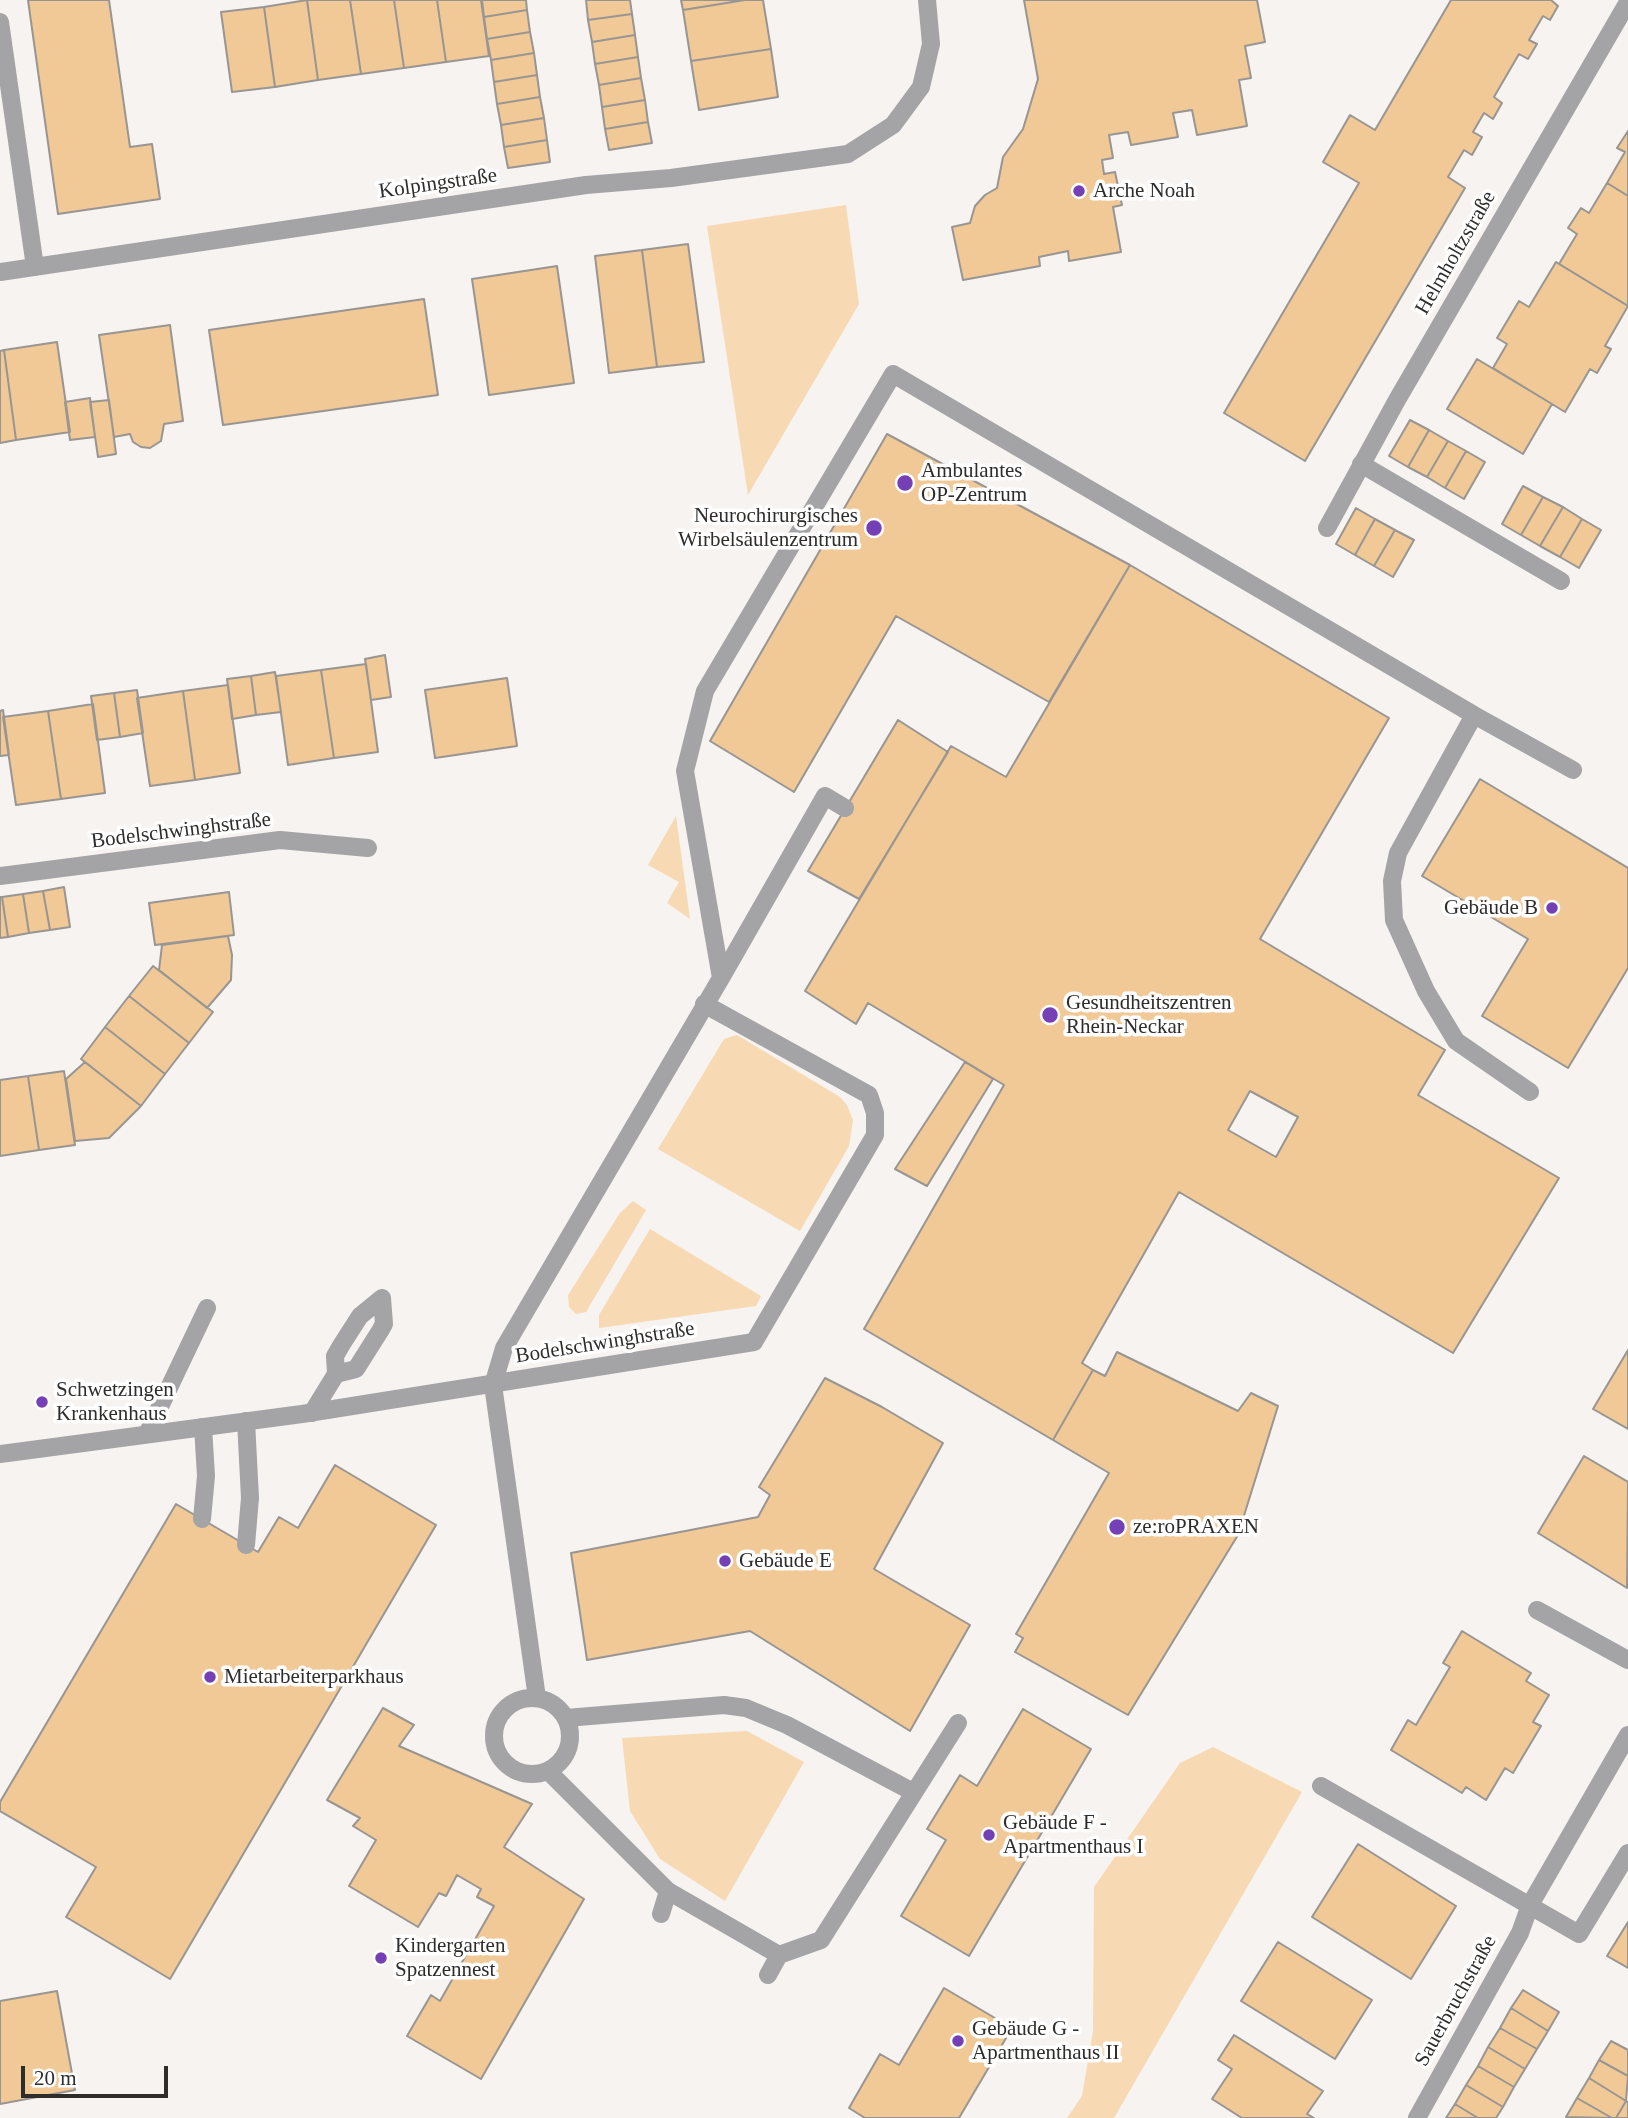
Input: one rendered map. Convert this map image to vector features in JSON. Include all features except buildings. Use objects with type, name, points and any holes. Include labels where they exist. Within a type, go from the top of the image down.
[{"type":"street","name":"Kolpingstraße","points":[[0,272],[586,186],[671,178],[848,154],[893,125],[921,87],[930,44],[927,0]]},
{"type":"street","name":"Helmholtzstraße","points":[[1326,528],[1628,2]]},
{"type":"street","points":[[0,22],[35,267]]},
{"type":"street","points":[[721,978],[685,771],[705,691],[893,374],[1474,715],[1573,770]]},
{"type":"street","points":[[1361,464],[1561,581]]},
{"type":"street","points":[[1474,715],[1398,853],[1392,881],[1394,920],[1426,991],[1456,1041],[1530,1092]]},
{"type":"street","points":[[537,1698],[493,1385],[504,1348],[825,796],[845,808]]},
{"type":"street","name":"Bodelschwinghstraße","points":[[0,876],[280,840],[368,848]]},
{"type":"street","name":"Bodelschwinghstraße","points":[[0,1454],[312,1413],[754,1342],[875,1135],[874,1113],[869,1095],[705,1004]]},
{"type":"street","points":[[147,1434],[207,1308]]},
{"type":"street","points":[[312,1413],[336,1374]]},
{"type":"street","points":[[246,1421],[250,1498],[246,1545]]},
{"type":"street","points":[[202,1519],[206,1476],[203,1427]]},
{"type":"street","points":[[1537,1610],[1628,1660]]},
{"type":"street","points":[[537,1698],[559,1709],[566,1718],[570,1742],[566,1755],[548,1771],[535,1774],[511,1768],[496,1748],[497,1723],[503,1712],[513,1704],[537,1698]]},
{"type":"street","points":[[566,1718],[724,1705],[746,1708],[787,1726],[913,1792]]},
{"type":"street","points":[[768,1975],[779,1955],[821,1940],[958,1723]]},
{"type":"street","name":"Sauerbruchstraße","points":[[1418,2118],[1520,1933],[1530,1905],[1628,1735]]},
{"type":"street","points":[[548,1771],[668,1891],[779,1955]]},
{"type":"street","points":[[1321,1786],[1579,1934],[1628,1853]]},
{"type":"street","points":[[661,1914],[668,1891]]},
{"type":"shaded area","points":[[846,205],[859,304],[748,495],[707,226]]},
{"type":"shaded area","points":[[676,816],[690,919],[667,903],[679,882],[648,865]]},
{"type":"shaded area","points":[[737,1035],[840,1097],[847,1105],[853,1120],[849,1146],[800,1231],[658,1149],[724,1039]]},
{"type":"shaded area","points":[[633,1201],[646,1210],[586,1312],[576,1314],[569,1307],[568,1295],[620,1213]]},
{"type":"shaded area","points":[[650,1229],[761,1296],[756,1306],[599,1328],[599,1315]]},
{"type":"shaded area","points":[[747,1731],[804,1762],[725,1901],[660,1859],[630,1811],[622,1738]]},
{"type":"shaded area","points":[[1213,1747],[1302,1792],[1114,2118],[1067,2118],[1082,2096],[1093,2031],[1094,1887],[1180,1763]]},
{"type":"place","name":"Arche Noah","points":[[1079,191]]},
{"type":"place","name":"Ambulantes OP-Zentrum","points":[[905,483]]},
{"type":"place","name":"Neurochirurgisches Wirbelsäulenzentrum","points":[[874,528]]},
{"type":"place","name":"Gebäude B","points":[[1552,908]]},
{"type":"place","name":"Gesundheitszentren Rhein-Neckar","points":[[1050,1015]]},
{"type":"place","name":"Schwetzingen Krankenhaus","points":[[42,1402]]},
{"type":"place","name":"ze:roPRAXEN","points":[[1117,1527]]},
{"type":"place","name":"Gebäude E","points":[[725,1561]]},
{"type":"place","name":"Mietarbeiterparkhaus","points":[[210,1677]]},
{"type":"place","name":"Gebäude F - Apartmenthaus I","points":[[989,1835]]},
{"type":"place","name":"Kindergarten Spatzennest","points":[[381,1958]]},
{"type":"place","name":"Gebäude G - Apartmenthaus II","points":[[958,2041]]}]
